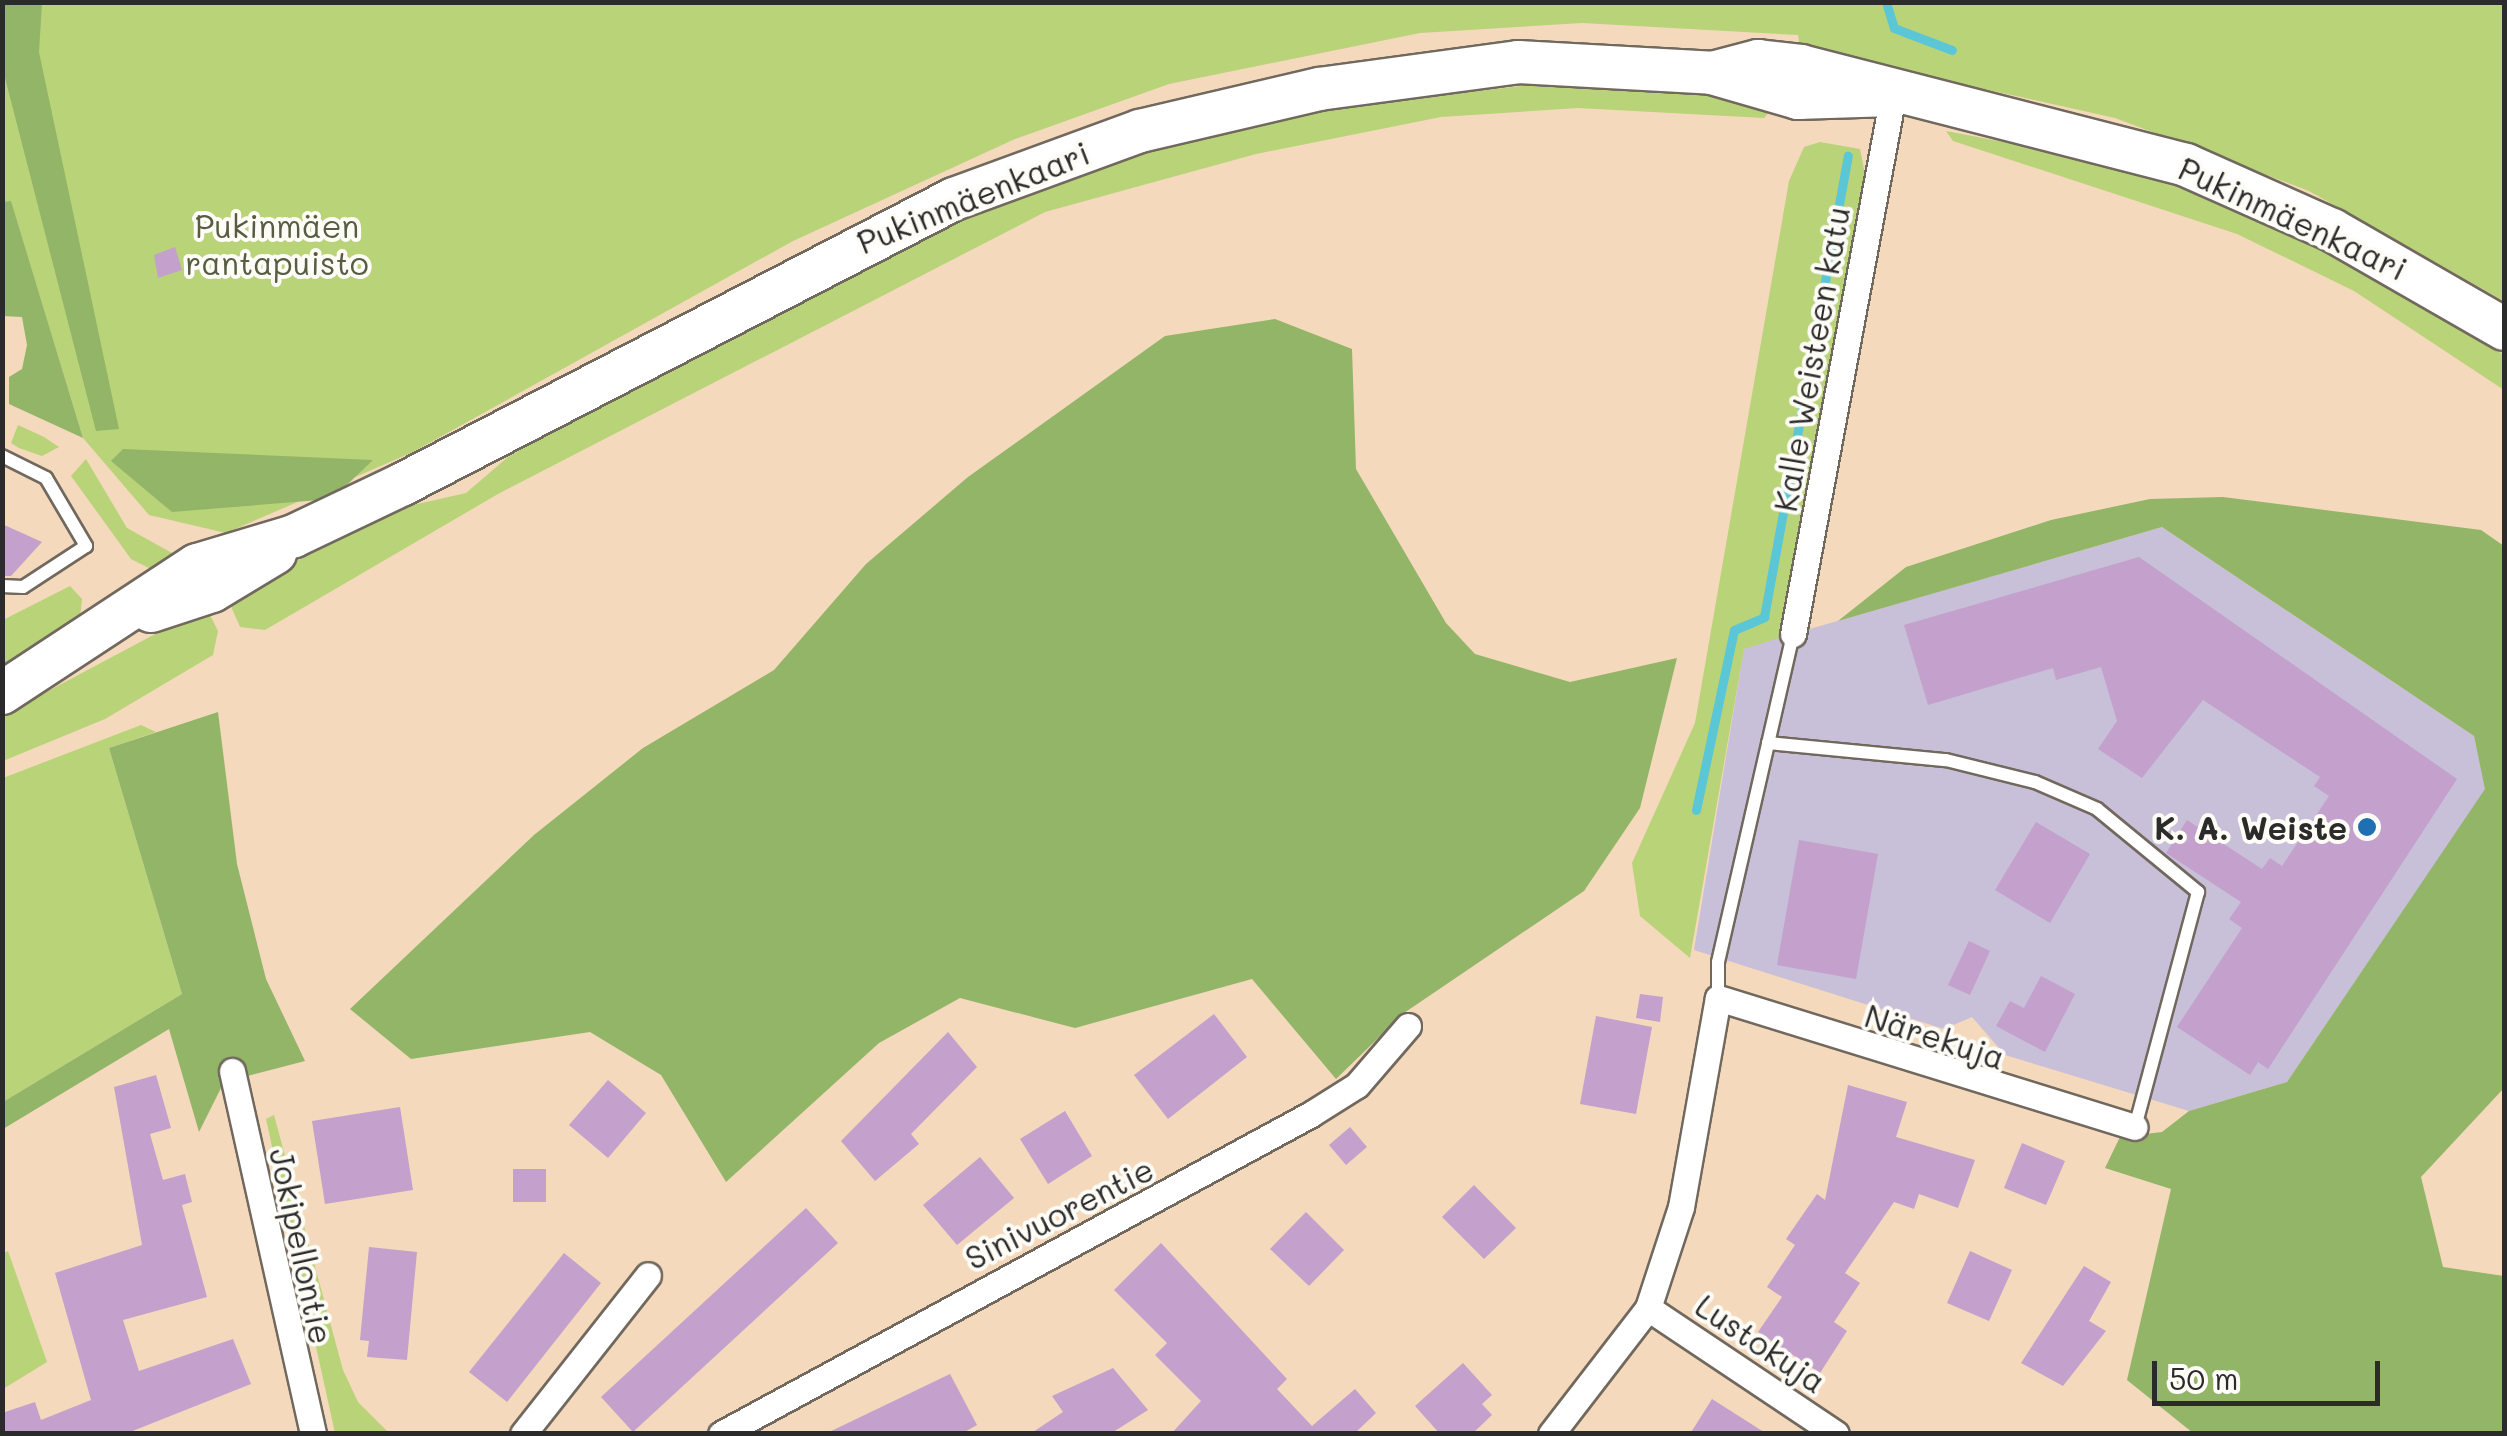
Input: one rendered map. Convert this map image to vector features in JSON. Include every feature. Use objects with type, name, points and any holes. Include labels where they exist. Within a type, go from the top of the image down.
[{"type":"main road","name":"Pukinmäenkaari","points":[[2,694],[135,614],[164,582],[197,565],[294,536],[856,244],[1088,148],[1232,106],[1408,73],[1518,62],[1712,73],[1758,61],[1801,66],[1893,96],[2186,164],[2380,254],[2504,329]]},
{"type":"street","name":"Kalle Weisteen katu","points":[[1794,634],[1893,96]]},
{"type":"street","name":"Närekuja","points":[[1718,998],[2135,1127]]},
{"type":"street","points":[[1551,1434],[1648,1308],[1681,1207],[1718,998]]},
{"type":"street","name":"Sinivuorentie","points":[[721,1434],[1312,1114],[1357,1085],[1408,1026]]},
{"type":"street","name":"Jokipellontie","points":[[232,1071],[313,1434]]},
{"type":"street","points":[[523,1434],[648,1275]]},
{"type":"street","name":"Lustokuja","points":[[1648,1308],[1836,1434]]},
{"type":"lane","points":[[2,456],[46,478],[86,546],[24,587],[2,586]]},
{"type":"lane","points":[[1718,998],[1768,743],[1794,634]]},
{"type":"lane","points":[[1768,743],[1946,760],[2035,782],[2097,809],[2198,892],[2135,1127]]},
{"type":"shaded area","points":[[2162,527],[2474,736],[2486,789],[2287,1082],[2189,1111],[2005,1055],[1972,1017],[1944,1029],[1694,950],[1744,648]]},
{"type":"green space","points":[[2,3],[42,3],[39,52],[119,429],[96,431],[3,70]]},
{"type":"green space","name":"Pukinmäen rantapuisto","points":[[3,3],[2504,3],[2504,301],[2309,191],[2115,118],[1800,48],[1798,35],[1582,23],[1420,33],[1169,84],[1015,139],[793,241],[413,452],[226,533],[149,515],[83,438],[11,202],[3,202]]},
{"type":"green space","points":[[1565,81],[1761,101],[1771,110],[1764,118],[1578,108],[1441,117],[1256,154],[1045,212],[498,494],[265,630],[240,627],[227,597],[400,508],[466,493],[508,457],[743,323],[1000,202],[1131,153],[1303,111]]},
{"type":"green space","points":[[1946,131],[2129,166],[2290,229],[2504,355],[2504,390],[2354,291],[2237,234],[1953,141]]},
{"type":"green space","points":[[1820,142],[1860,149],[1866,179],[1779,638],[1744,649],[1690,958],[1640,916],[1632,863],[1695,723],[1789,181],[1804,147]]},
{"type":"green space","points":[[11,201],[83,438],[9,404],[9,377],[22,369],[27,345],[22,317],[3,316],[3,202]]},
{"type":"green space","points":[[1275,319],[1352,349],[1356,469],[1446,623],[1475,654],[1570,682],[1677,658],[1640,808],[1584,891],[1404,1013],[1336,1079],[1252,979],[1075,1028],[960,998],[879,1043],[726,1182],[661,1075],[590,1032],[411,1059],[350,1009],[534,835],[643,748],[774,670],[866,564],[968,477],[1165,336]]},
{"type":"green space","points":[[18,425],[59,447],[42,456],[19,448],[11,443]]},
{"type":"green space","points":[[123,449],[373,460],[332,499],[172,512],[111,461]]},
{"type":"green space","points":[[86,459],[127,528],[181,558],[159,573],[131,559],[71,476]]},
{"type":"green space","points":[[2223,497],[2481,530],[2504,546],[2504,1088],[2421,1177],[2443,1267],[2504,1276],[2504,1433],[2193,1433],[2127,1380],[2171,1189],[2105,1168],[2120,1137],[2162,1132],[2189,1111],[2287,1082],[2485,789],[2474,736],[2162,527],[1838,621],[1906,567],[2051,520],[2150,499]]},
{"type":"green space","points":[[70,586],[82,599],[80,618],[3,665],[3,620]]},
{"type":"green space","points":[[206,607],[218,631],[213,655],[105,719],[3,761],[3,715]]},
{"type":"green space","points":[[218,712],[237,864],[266,979],[305,1061],[224,1082],[199,1132],[169,1029],[3,1129],[3,1102],[182,994],[109,748]]},
{"type":"green space","points":[[141,725],[156,732],[109,748],[182,994],[3,1102],[3,778]]},
{"type":"green space","points":[[274,1115],[343,1370],[358,1402],[389,1433],[335,1433],[266,1119]]},
{"type":"green space","points":[[8,1251],[47,1362],[3,1389],[2,1254]]},
{"type":"building","points":[[175,247],[182,270],[158,278],[154,255]]},
{"type":"building","points":[[2,524],[42,542],[11,576],[2,576]]},
{"type":"building","name":"K. A. Weiste","points":[[2139,557],[2457,779],[2268,1069],[2258,1062],[2250,1075],[2177,1027],[2242,928],[2229,919],[2241,902],[2166,853],[2187,820],[2262,869],[2270,858],[2282,866],[2329,796],[2314,786],[2320,777],[2203,700],[2142,778],[2098,749],[2117,721],[2101,667],[2056,680],[2053,668],[1928,705],[1904,625]]},
{"type":"building","points":[[2036,822],[2090,854],[2050,923],[1995,890]]},
{"type":"building","points":[[1799,840],[1878,854],[1856,979],[1777,965]]},
{"type":"building","points":[[1969,941],[1990,951],[1970,995],[1948,985]]},
{"type":"building","points":[[2041,976],[2075,994],[2045,1052],[1996,1026],[2010,1001],[2024,1008]]},
{"type":"building","points":[[1640,994],[1663,997],[1660,1022],[1636,1018]]},
{"type":"building","points":[[1214,1014],[1247,1057],[1168,1119],[1134,1075]]},
{"type":"building","points":[[1596,1016],[1652,1027],[1636,1114],[1580,1104]]},
{"type":"building","points":[[948,1032],[977,1067],[911,1134],[919,1144],[875,1181],[841,1141]]},
{"type":"building","points":[[156,1075],[171,1128],[150,1134],[163,1180],[185,1174],[192,1202],[182,1205],[207,1297],[123,1320],[139,1371],[233,1339],[251,1384],[125,1434],[2,1434],[2,1413],[35,1402],[41,1420],[91,1400],[55,1273],[142,1245],[114,1087]]},
{"type":"building","points":[[608,1080],[646,1113],[608,1158],[569,1125]]},
{"type":"building","points":[[1848,1085],[1907,1102],[1896,1137],[1975,1160],[1958,1208],[1919,1194],[1914,1209],[1894,1202],[1845,1273],[1860,1283],[1834,1322],[1847,1331],[1820,1373],[1758,1332],[1782,1297],[1767,1287],[1795,1245],[1786,1239],[1817,1194],[1825,1200]]},
{"type":"building","points":[[400,1107],[413,1190],[325,1204],[312,1121]]},
{"type":"building","points":[[1065,1111],[1092,1156],[1048,1184],[1020,1139]]},
{"type":"building","points":[[1350,1127],[1367,1147],[1346,1165],[1329,1145]]},
{"type":"building","points":[[2022,1143],[2065,1161],[2046,1205],[2004,1188]]},
{"type":"building","points":[[980,1157],[1014,1198],[957,1245],[923,1205]]},
{"type":"building","points":[[513,1169],[546,1169],[546,1202],[513,1202]]},
{"type":"building","points":[[1474,1185],[1516,1228],[1484,1259],[1442,1217]]},
{"type":"building","points":[[806,1208],[838,1243],[633,1432],[601,1397]]},
{"type":"building","points":[[1306,1212],[1344,1250],[1309,1286],[1270,1249]]},
{"type":"building","points":[[1161,1243],[1287,1379],[1277,1389],[1312,1426],[1355,1389],[1376,1413],[1354,1434],[1171,1434],[1201,1401],[1155,1355],[1167,1343],[1114,1290]]},
{"type":"building","points":[[369,1247],[417,1252],[407,1360],[367,1357],[369,1341],[360,1340]]},
{"type":"building","points":[[1970,1251],[2012,1270],[1989,1321],[1947,1303]]},
{"type":"building","points":[[564,1253],[601,1283],[507,1402],[469,1372]]},
{"type":"building","points":[[2084,1266],[2111,1282],[2089,1321],[2106,1331],[2063,1386],[2021,1363]]},
{"type":"building","points":[[1463,1363],[1492,1395],[1482,1404],[1492,1415],[1472,1434],[1440,1434],[1415,1406]]},
{"type":"building","points":[[1113,1368],[1148,1410],[1110,1434],[1030,1434],[1063,1412],[1052,1396]]},
{"type":"building","points":[[950,1374],[977,1425],[961,1434],[825,1434]]},
{"type":"building","points":[[1712,1399],[1767,1434],[1690,1434]]},
{"type":"waterway","points":[[1886,2],[1894,28],[1952,50]]},
{"type":"waterway","points":[[1696,810],[1734,630],[1764,617],[1848,156]]},
{"type":"place","name":"K. A. Weiste","points":[[2367,827]]}]
